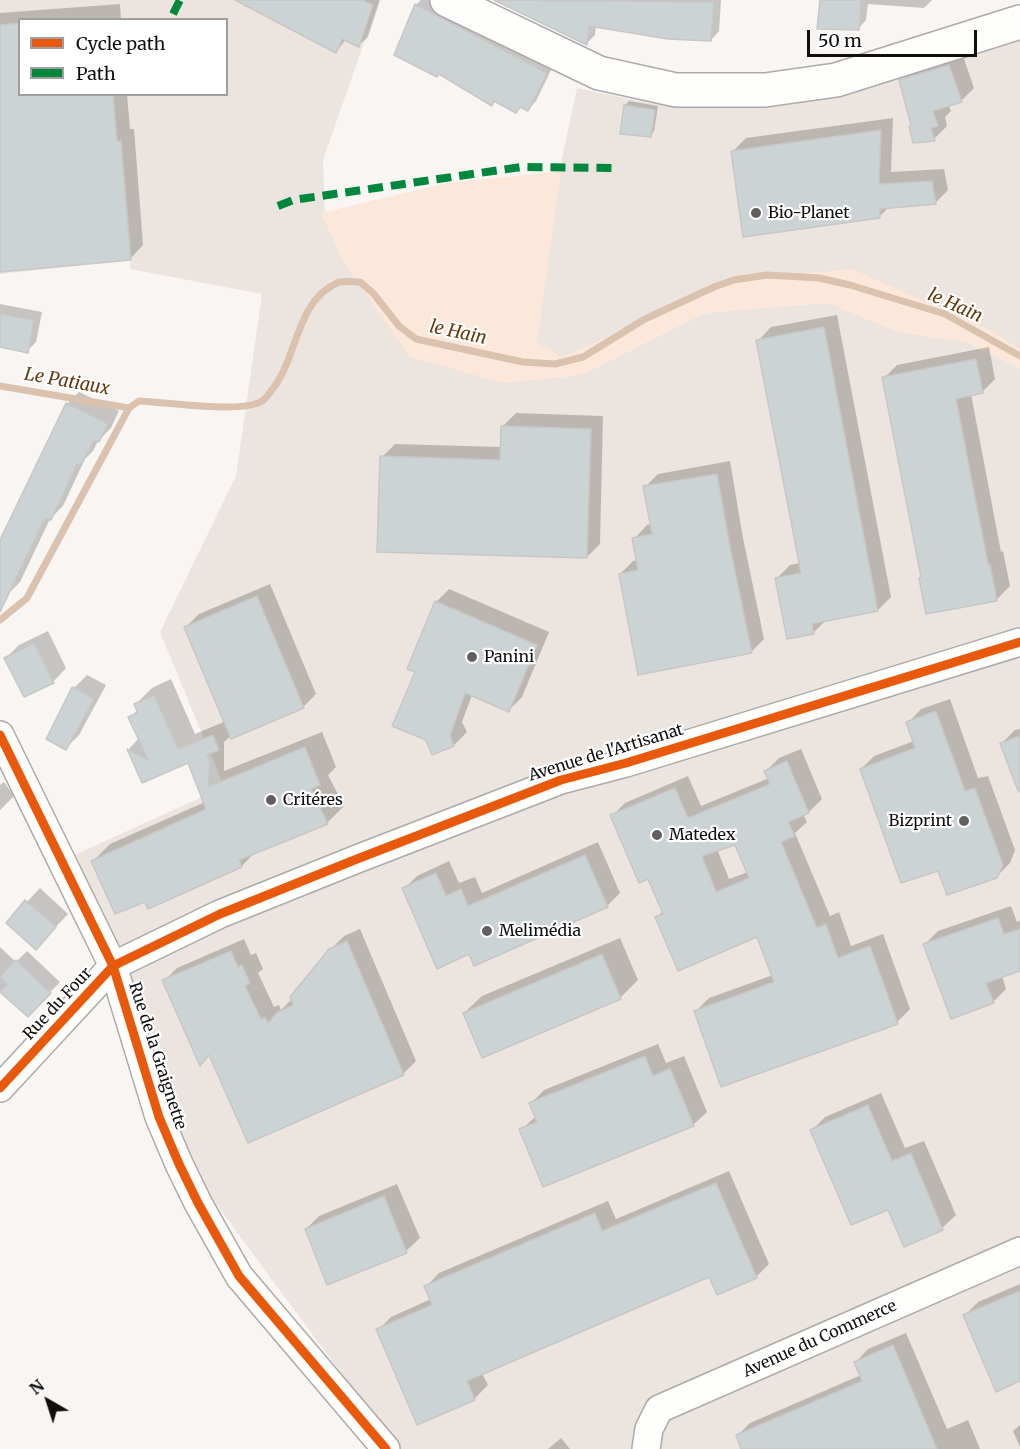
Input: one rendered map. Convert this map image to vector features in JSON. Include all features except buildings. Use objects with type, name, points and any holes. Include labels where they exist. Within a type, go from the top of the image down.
[{"type":"main road","points":[[447,0],[599,73],[676,90],[765,90],[836,80],[1020,22]]},
{"type":"street","name":"Avenue de l'Artisanat","points":[[113,966],[220,914],[561,780],[626,763],[808,705],[1020,642]]},
{"type":"street","name":"Rue de la Graignette","points":[[0,735],[113,966],[159,1117],[183,1174],[239,1276],[386,1449]]},
{"type":"street","name":"Rue du Four","points":[[0,1088],[113,966]]},
{"type":"street","name":"Avenue du Commerce","points":[[646,1449],[649,1429],[659,1409],[1020,1251]]},
{"type":"shaded area","points":[[0,0],[379,0],[323,160],[325,216],[558,177],[577,88],[643,102],[746,108],[1020,35],[1020,1449],[397,1449],[194,1174],[68,858],[224,787],[160,632],[236,476],[262,294],[130,269],[131,260],[0,274]]},
{"type":"shaded area","points":[[561,171],[537,343],[562,357],[740,280],[852,269],[994,332],[1020,350],[1020,369],[965,342],[898,332],[828,303],[705,313],[582,375],[504,383],[410,357],[342,260],[321,213],[447,183]]},
{"type":"waterway","name":"le Hain","points":[[0,620],[27,598],[129,408],[139,401],[222,407],[253,405],[262,401],[280,378],[298,332],[313,303],[323,292],[339,282],[360,282],[373,293],[399,326],[416,339],[523,362],[555,364],[583,357],[645,319],[714,287],[734,280],[767,275],[819,278],[945,314],[1020,356]]},
{"type":"waterway","name":"Le Patiaux","points":[[0,386],[129,408]]},
{"type":"marked path","points":[[173,14],[180,0]]},
{"type":"marked path","points":[[278,206],[293,200],[521,167],[614,168]]},
{"type":"cycle path","points":[[0,1088],[113,966],[220,914],[561,780],[626,763],[1020,642]]},
{"type":"cycle path","points":[[0,735],[113,966],[159,1117],[198,1203],[239,1276],[386,1449]]},
{"type":"place","name":"Bio-Planet","points":[[756,213]]},
{"type":"place","name":"Panini","points":[[472,657]]},
{"type":"place","name":"Critéres","points":[[271,800]]},
{"type":"place","name":"Bizprint","points":[[964,821]]},
{"type":"place","name":"Matedex","points":[[657,835]]},
{"type":"place","name":"Melimédia","points":[[487,931]]}]
